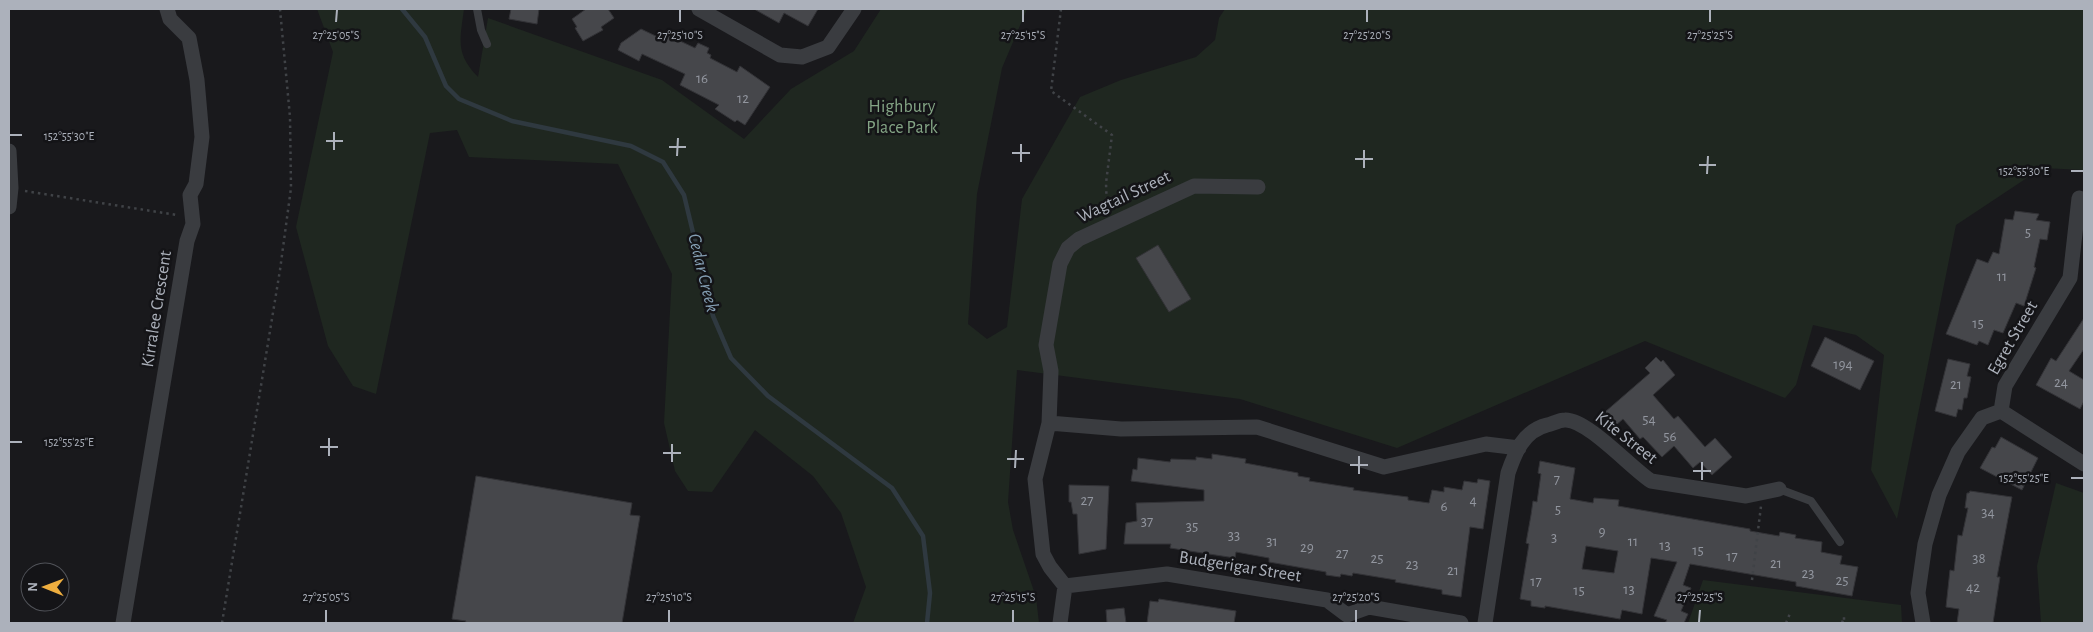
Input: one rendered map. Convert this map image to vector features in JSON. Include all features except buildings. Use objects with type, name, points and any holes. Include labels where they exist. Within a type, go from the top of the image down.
[{"type":"street","name":"Kirralee Crescent","points":[[123,623],[192,218],[190,195],[196,184],[202,137],[198,80],[189,38],[170,19],[166,9]]},
{"type":"street","points":[[698,9],[780,55],[802,57],[828,47],[854,9]]},
{"type":"street","points":[[9,151],[11,188],[9,207]]},
{"type":"street","name":"Wagtail Street","points":[[1065,586],[1050,567],[1043,554],[1035,479],[1049,423],[1051,371],[1046,345],[1060,264],[1068,248],[1079,238],[1194,186],[1258,187]]},
{"type":"street","name":"Egret Street","points":[[2001,411],[2005,386],[2070,278],[2079,198]]},
{"type":"street","points":[[1923,623],[1918,593],[1925,544],[1938,495],[1958,452],[1982,418],[2001,411],[2084,464]]},
{"type":"street","name":"Kite Street","points":[[1485,623],[1508,474],[1518,448],[1525,437],[1542,426],[1566,420],[1586,427],[1638,473],[1652,481],[1746,496],[1779,489]]},
{"type":"street","points":[[1049,423],[1121,429],[1257,427],[1384,467],[1486,444],[1518,448]]},
{"type":"street","name":"Budgerigar Street","points":[[1065,586],[1168,574],[1327,600],[1346,619],[1369,607],[1461,623]]},
{"type":"street","points":[[1060,623],[1065,586]]},
{"type":"lane","points":[[477,9],[481,30],[487,44]]},
{"type":"lane","points":[[1779,489],[1811,501],[1840,542]]},
{"type":"path","points":[[222,623],[280,270],[290,188],[290,117],[280,9]]},
{"type":"path","points":[[1061,9],[1051,91],[1112,135],[1106,183],[1108,225]]},
{"type":"path","points":[[11,188],[192,218]]},
{"type":"path","points":[[1752,580],[1763,492]]},
{"type":"path","points":[[1786,623],[1791,611]]},
{"type":"green space","name":"Highbury Place Park","points":[[317,9],[464,9],[461,38],[462,53],[478,77],[488,18],[662,80],[744,139],[791,89],[854,51],[881,9],[1027,9],[1002,68],[977,194],[968,324],[987,339],[1007,327],[1022,199],[1080,97],[1121,80],[1196,57],[1215,40],[1219,18],[1225,9],[2084,9],[2084,170],[2042,168],[1956,225],[1897,519],[1871,470],[1884,355],[1856,335],[1813,325],[1796,385],[1785,398],[1645,341],[1397,448],[1240,399],[1017,370],[1008,502],[1013,530],[1036,597],[1039,623],[853,623],[866,587],[841,513],[813,476],[755,430],[712,492],[688,491],[675,471],[664,423],[672,274],[618,164],[469,157],[457,130],[430,133],[376,394],[353,386],[328,346],[296,227],[333,52]]},
{"type":"green space","points":[[2056,483],[2084,493],[2084,623],[2041,623],[2037,566]]},
{"type":"green space","points":[[1703,580],[1901,605],[1902,623],[1688,623]]},
{"type":"waterway","name":"Cedar Creek","points":[[402,9],[425,37],[446,86],[459,99],[512,121],[631,146],[663,162],[684,195],[713,316],[731,358],[768,396],[892,488],[923,536],[930,593],[927,623]]}]
